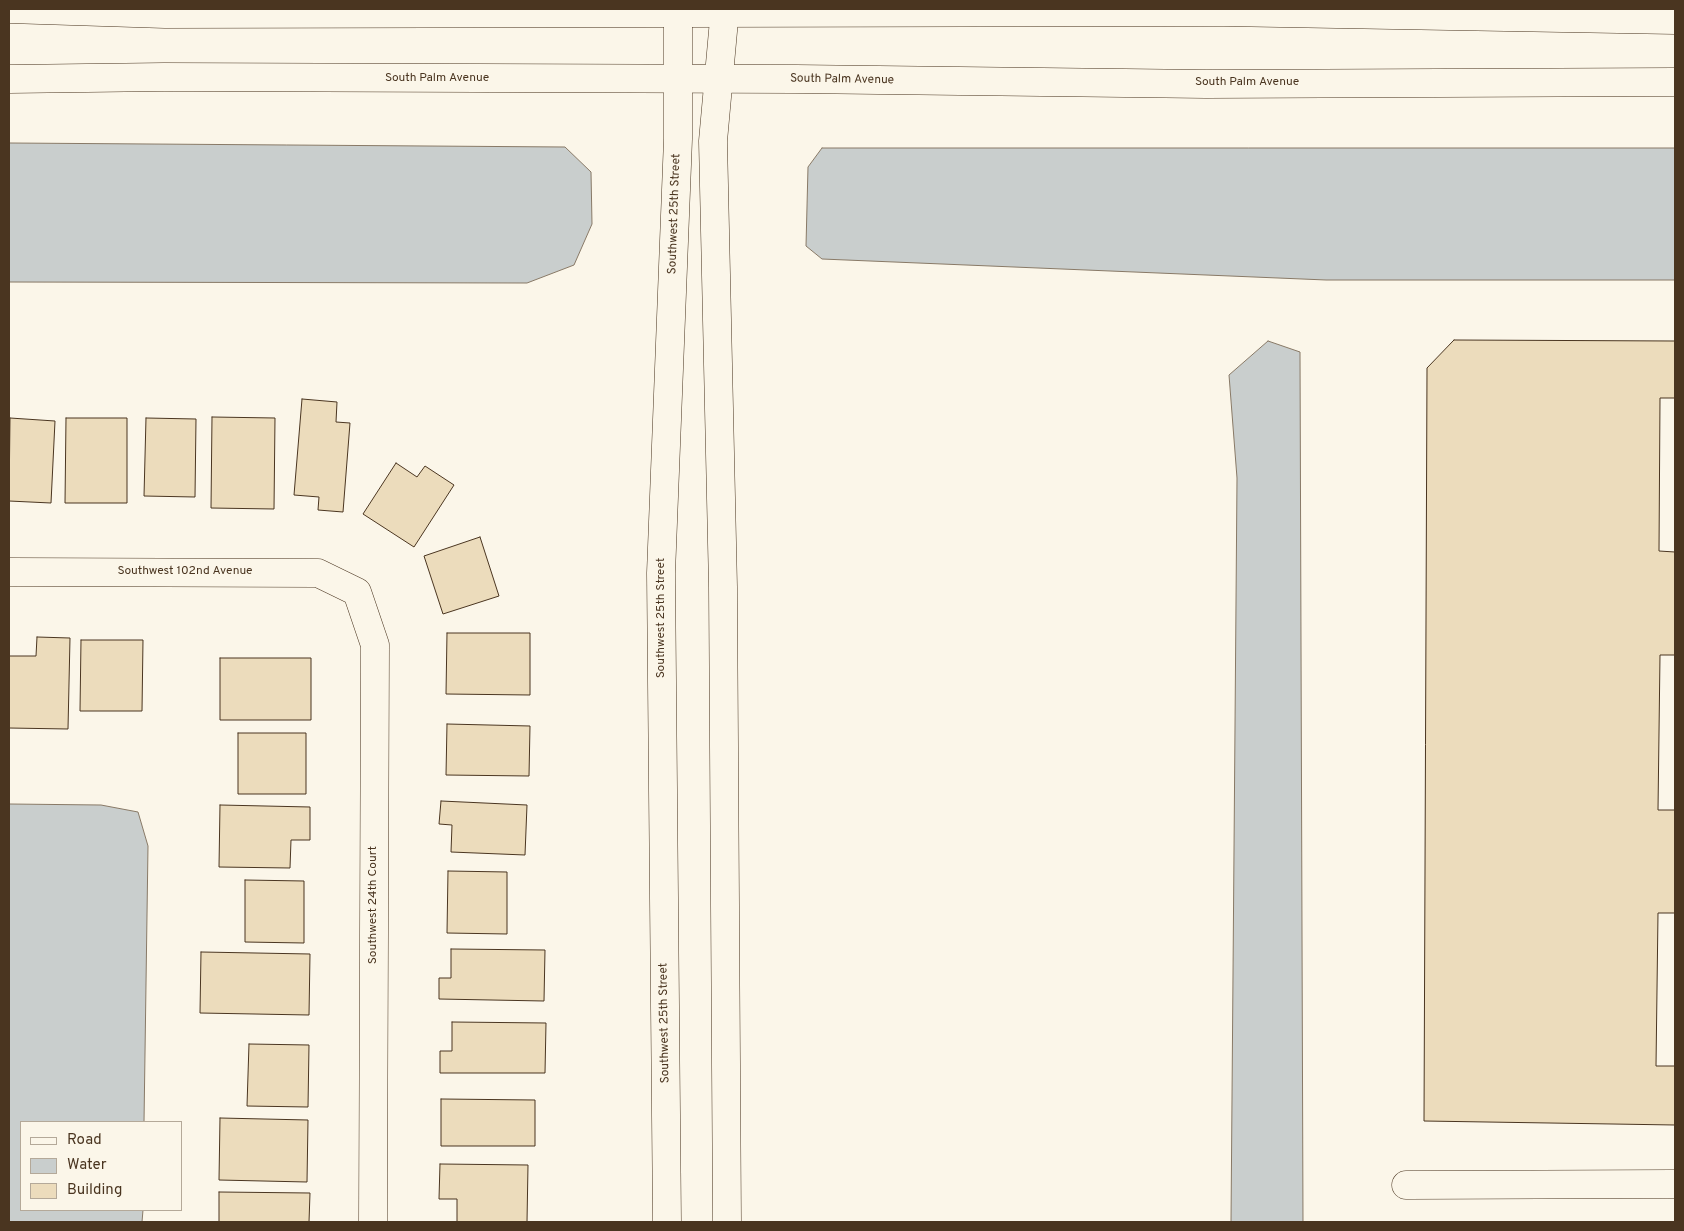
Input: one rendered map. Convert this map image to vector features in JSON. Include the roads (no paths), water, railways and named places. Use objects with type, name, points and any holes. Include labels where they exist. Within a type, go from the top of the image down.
[{"type":"street","points":[[9,9],[678,12],[1223,10],[1675,20]]},
{"type":"street","name":"Southwest 25th Street","points":[[667,1222],[661,573],[678,79],[678,12]]},
{"type":"street","points":[[724,12],[713,141],[723,587],[727,1222]]},
{"type":"street","name":"South Palm Avenue","points":[[9,79],[164,77],[678,79],[1206,84],[1675,82]]},
{"type":"street","name":"Southwest 102nd Avenue","points":[[9,572],[318,573],[357,592]]},
{"type":"street","name":"Southwest 24th Court","points":[[357,592],[375,645],[373,1222]]},
{"type":"street","points":[[1406,1184],[1675,1184]]},
{"type":"water","points":[[9,143],[565,147],[591,172],[592,224],[574,265],[527,283],[9,282]]},
{"type":"water","points":[[822,148],[1675,148],[1675,280],[1326,280],[822,259],[806,246],[808,167]]},
{"type":"water","points":[[1268,341],[1300,352],[1303,1222],[1231,1222],[1237,478],[1229,375]]},
{"type":"water","points":[[9,804],[101,805],[138,812],[148,846],[144,1121],[20,1121],[20,1211],[143,1211],[142,1222],[9,1222]]}]
